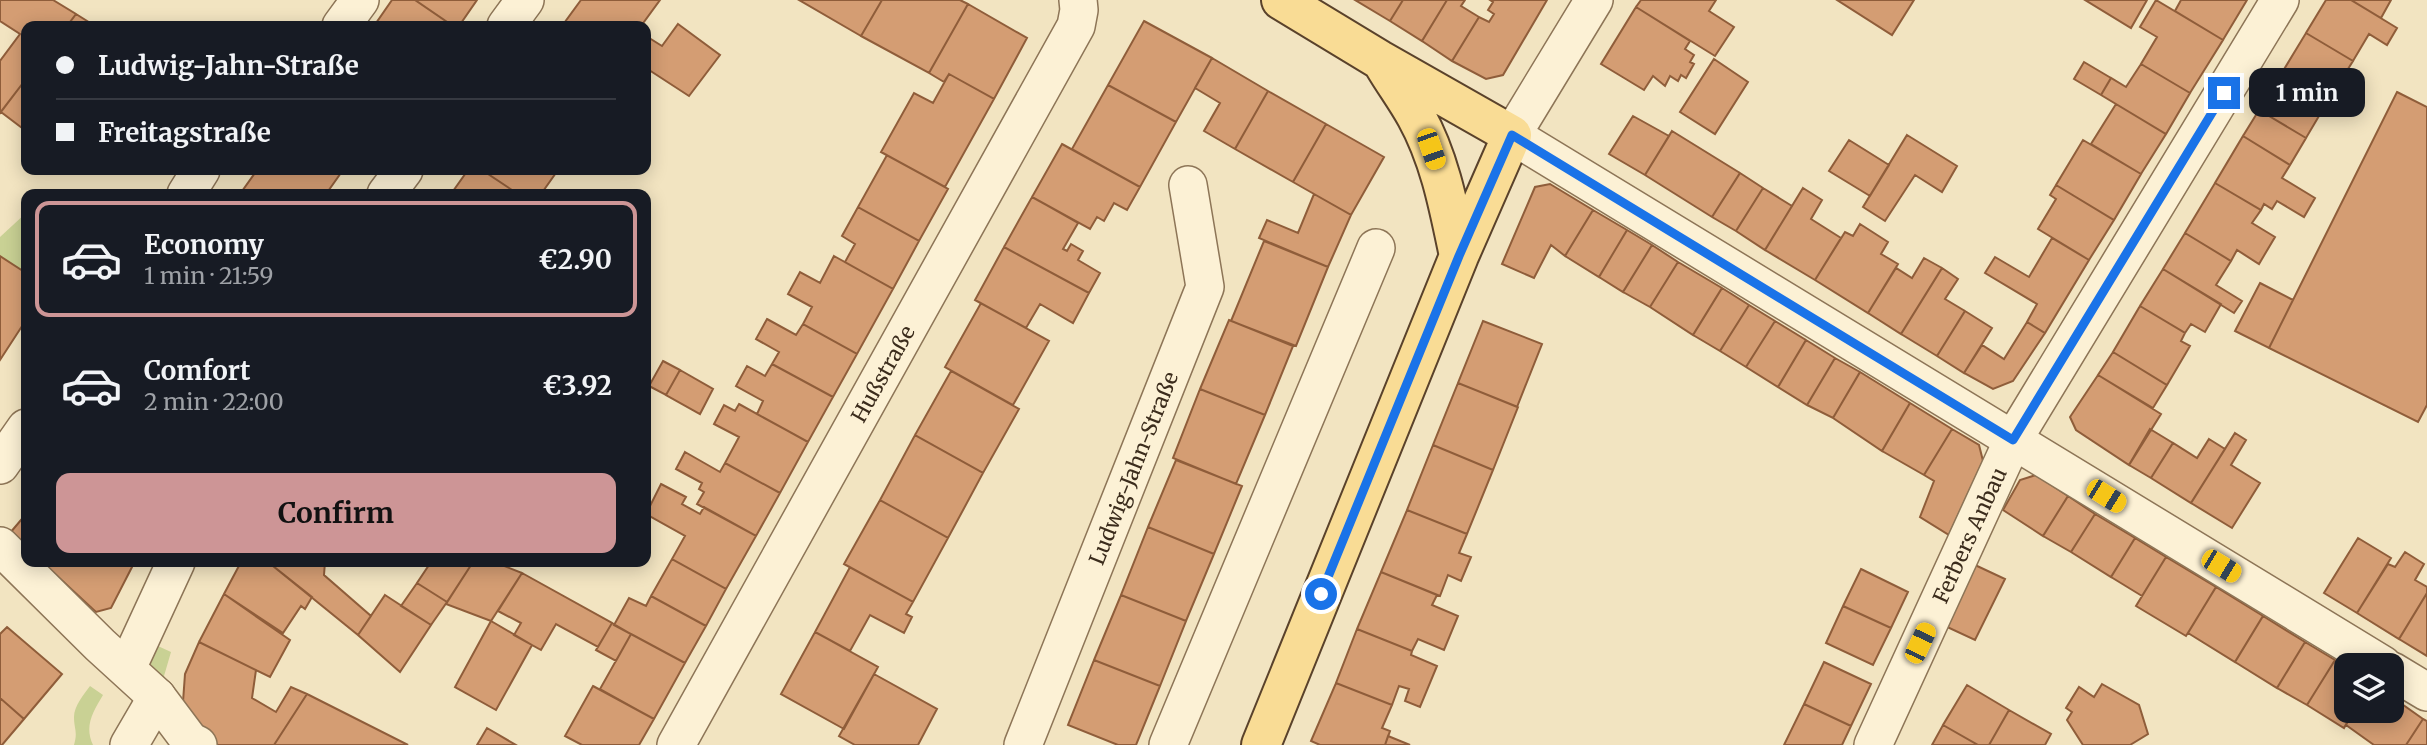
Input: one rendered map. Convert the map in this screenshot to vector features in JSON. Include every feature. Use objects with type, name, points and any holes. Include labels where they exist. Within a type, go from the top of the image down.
[{"type":"main road","points":[[1261,745],[1459,256],[1512,135],[1281,0]]},
{"type":"main road","points":[[1380,60],[1416,116],[1431,149],[1444,187],[1459,256]]},
{"type":"street","points":[[345,21],[360,0]]},
{"type":"street","points":[[510,21],[525,0]]},
{"type":"street","name":"Hußstraße","points":[[676,745],[1076,26],[1078,0]]},
{"type":"street","points":[[1594,0],[1512,135],[2363,653]]},
{"type":"street","name":"Ferbers Anbau","points":[[1873,745],[2013,440],[2280,0]]},
{"type":"street","name":"Ludwig-Jahn-Straße","points":[[1023,745],[1205,286],[1188,185]]},
{"type":"street","points":[[1168,745],[1376,248]]},
{"type":"street","points":[[0,466],[21,435]]},
{"type":"street","points":[[0,546],[21,567]]},
{"type":"street","points":[[21,567],[157,697],[190,741],[198,745]]},
{"type":"street","points":[[127,668],[174,567]]},
{"type":"street","points":[[2404,678],[2427,692]]},
{"type":"street","points":[[129,745],[157,697]]},
{"type":"green space","points":[[21,218],[21,270],[0,256],[0,237]]},
{"type":"green space","points":[[147,641],[171,652],[164,676],[168,685],[132,672]]},
{"type":"green space","points":[[90,686],[103,695],[90,725],[93,745],[74,745],[74,713]]},
{"type":"building","points":[[0,0],[53,0],[76,14],[71,21],[21,21],[21,86],[0,113],[0,61],[20,34],[0,21]]},
{"type":"building","points":[[392,0],[415,0],[446,21],[377,21]]},
{"type":"building","points":[[415,0],[477,0],[462,21],[446,21]]},
{"type":"building","points":[[581,0],[660,0],[645,21],[566,21]]},
{"type":"building","points":[[799,0],[882,0],[861,36]]},
{"type":"building","points":[[882,0],[960,0],[968,4],[929,73],[861,36]]},
{"type":"building","points":[[1355,0],[1403,0],[1390,21]]},
{"type":"building","points":[[1403,0],[1447,0],[1422,41],[1390,21]]},
{"type":"building","points":[[1447,0],[1465,0],[1461,6],[1479,17],[1452,61],[1422,41]]},
{"type":"building","points":[[1490,0],[1547,0],[1503,75],[1486,79],[1452,61],[1479,17],[1489,22],[1494,14],[1488,10],[1493,2]]},
{"type":"building","points":[[1641,0],[1716,0],[1709,11],[1734,27],[1715,56],[1636,7]]},
{"type":"building","points":[[1837,0],[1914,0],[1892,35]]},
{"type":"building","points":[[2085,0],[2147,0],[2131,28]]},
{"type":"building","points":[[2156,0],[2223,40],[2190,93],[2141,64],[2157,37],[2140,27]]},
{"type":"building","points":[[2181,0],[2247,0],[2223,40],[2175,11]]},
{"type":"building","points":[[2326,0],[2351,0],[2397,28],[2387,45],[2369,34],[2353,61],[2306,33]]},
{"type":"building","points":[[2351,0],[2391,0],[2381,18]]},
{"type":"building","points":[[968,4],[1027,38],[994,99],[949,74],[944,82],[929,73]]},
{"type":"building","points":[[1636,7],[1690,41],[1685,49],[1694,55],[1690,62],[1694,64],[1686,78],[1681,75],[1678,81],[1670,76],[1665,86],[1653,76],[1644,90],[1601,64]]},
{"type":"building","points":[[76,14],[87,21],[71,21]]},
{"type":"building","points":[[1144,21],[1212,58],[1176,122],[1108,85]]},
{"type":"building","points":[[678,24],[720,55],[689,96],[651,71],[651,39],[662,46]]},
{"type":"building","points":[[2306,33],[2353,61],[2329,99],[2283,71]]},
{"type":"building","points":[[1212,58],[1268,91],[1235,149],[1204,131],[1220,103],[1195,88]]},
{"type":"building","points":[[1714,59],[1748,82],[1715,134],[1680,112]]},
{"type":"building","points":[[2084,62],[2111,78],[2101,95],[2074,79]]},
{"type":"building","points":[[2141,64],[2190,93],[2166,134],[2101,95],[2111,78],[2126,87]]},
{"type":"building","points":[[2283,71],[2329,99],[2306,138],[2259,110]]},
{"type":"building","points":[[949,74],[994,99],[945,187],[881,152],[914,93],[933,103]]},
{"type":"building","points":[[1108,85],[1176,122],[1140,187],[1072,149]]},
{"type":"building","points":[[21,86],[21,127],[1,112]]},
{"type":"building","points":[[1268,91],[1326,124],[1293,182],[1235,149]]},
{"type":"building","points":[[2397,92],[2427,107],[2427,405],[2418,422],[2269,348]]},
{"type":"building","points":[[2116,104],[2166,134],[2141,174],[2091,144]]},
{"type":"building","points":[[2259,110],[2306,138],[2290,165],[2243,136]]},
{"type":"building","points":[[1633,116],[1669,136],[1645,175],[1609,154]]},
{"type":"building","points":[[1326,124],[1384,157],[1351,215],[1293,182]]},
{"type":"building","points":[[1672,131],[1740,173],[1712,217],[1645,175]]},
{"type":"building","points":[[1907,135],[1957,166],[1942,192],[1915,175],[1885,221],[1863,207]]},
{"type":"building","points":[[2243,136],[2290,165],[2282,178],[2315,198],[2304,217],[2277,201],[2272,209],[2264,204],[2261,210],[2215,183]]},
{"type":"building","points":[[1849,140],[1889,165],[1870,196],[1829,171]]},
{"type":"building","points":[[2083,140],[2141,174],[2114,220],[2056,185]]},
{"type":"building","points":[[1062,144],[1140,187],[1127,210],[1114,203],[1104,221],[1097,217],[1090,229],[1032,197]]},
{"type":"building","points":[[887,155],[948,189],[919,241],[858,207]]},
{"type":"building","points":[[1740,173],[1763,188],[1736,231],[1712,217]]},
{"type":"building","points":[[253,175],[339,175],[330,189],[244,189]]},
{"type":"building","points":[[464,175],[490,175],[510,189],[455,189]]},
{"type":"building","points":[[490,175],[554,175],[545,189],[510,189]]},
{"type":"building","points":[[2215,183],[2261,210],[2252,223],[2275,237],[2259,264],[2237,250],[2231,261],[2185,233]]},
{"type":"building","points":[[1550,184],[1593,210],[1565,256],[1551,245],[1534,278],[1502,264],[1535,187]]},
{"type":"building","points":[[2056,185],[2114,220],[2089,260],[2038,229],[2056,199],[2050,195]]},
{"type":"building","points":[[1763,188],[1792,206],[1765,250],[1736,231]]},
{"type":"building","points":[[1803,188],[1822,200],[1811,219],[1841,238],[1815,280],[1765,250]]},
{"type":"building","points":[[1314,194],[1351,215],[1328,267],[1259,238],[1267,220],[1298,233]]},
{"type":"building","points":[[1032,197],[1078,223],[1063,249],[1067,251],[1071,244],[1083,251],[1078,260],[1100,273],[1089,293],[1004,247]]},
{"type":"building","points":[[858,207],[919,241],[893,289],[845,262],[855,244],[842,236]]},
{"type":"building","points":[[1593,210],[1627,230],[1599,277],[1565,256]]},
{"type":"building","points":[[1860,224],[1888,242],[1881,254],[1898,264],[1868,313],[1815,280],[1845,232],[1853,236]]},
{"type":"building","points":[[1627,230],[1652,245],[1623,292],[1599,277]]},
{"type":"building","points":[[2185,233],[2231,261],[2216,285],[2242,301],[2234,313],[2163,269]]},
{"type":"building","points":[[2052,238],[2089,260],[2045,333],[2027,322],[2037,304],[1985,273],[1995,257],[2029,277]]},
{"type":"building","points":[[1264,241],[1328,267],[1296,346],[1231,321]]},
{"type":"building","points":[[1652,245],[1678,262],[1650,307],[1623,292]]},
{"type":"building","points":[[1004,247],[1089,293],[1073,323],[1040,304],[1026,328],[975,300]]},
{"type":"building","points":[[0,256],[21,270],[21,328],[0,360]]},
{"type":"building","points":[[834,256],[893,289],[857,354],[803,324],[812,307],[788,294],[800,272],[820,283]]},
{"type":"building","points":[[1924,258],[1942,268],[1901,334],[1868,313],[1896,268],[1912,278]]},
{"type":"building","points":[[1678,262],[1722,288],[1693,335],[1650,307]]},
{"type":"building","points":[[1942,268],[1958,279],[1945,299],[1965,311],[1937,356],[1901,334]]},
{"type":"building","points":[[2163,269],[2221,304],[2205,332],[2191,324],[2185,333],[2140,306]]},
{"type":"building","points":[[2260,283],[2293,300],[2269,348],[2235,331]]},
{"type":"building","points":[[1722,288],[1749,305],[1720,351],[1693,335]]},
{"type":"building","points":[[981,303],[1049,341],[1013,405],[945,367]]},
{"type":"building","points":[[1749,305],[1775,321],[1746,367],[1720,351]]},
{"type":"building","points":[[2140,306],[2185,333],[2181,341],[2190,346],[2167,385],[2113,352]]},
{"type":"building","points":[[1965,311],[1992,328],[1964,373],[1937,356]]},
{"type":"building","points":[[767,319],[796,335],[803,324],[857,354],[833,397],[772,364],[779,352],[756,339]]},
{"type":"building","points":[[1229,320],[1293,346],[1265,415],[1200,389]]},
{"type":"building","points":[[1483,321],[1542,344],[1517,407],[1458,383]]},
{"type":"building","points":[[1775,321],[1806,340],[1778,387],[1746,367]]},
{"type":"building","points":[[2027,322],[2045,333],[2013,381],[1993,389],[1964,373],[1982,345],[2004,359]]},
{"type":"building","points":[[1806,340],[1835,358],[1807,405],[1778,387]]},
{"type":"building","points":[[2113,352],[2167,385],[2153,408],[2098,375]]},
{"type":"building","points":[[1835,358],[1860,372],[1833,418],[1807,405]]},
{"type":"building","points":[[663,361],[680,370],[666,395],[651,387]]},
{"type":"building","points":[[772,364],[833,397],[808,442],[757,414],[763,401],[736,386],[747,366],[765,376]]},
{"type":"building","points":[[680,370],[713,389],[700,414],[666,395]]},
{"type":"building","points":[[951,371],[1019,409],[983,473],[915,435]]},
{"type":"building","points":[[1860,372],[1910,403],[1882,451],[1833,418]]},
{"type":"building","points":[[2098,375],[2161,414],[2129,465],[2076,430],[2070,417]]},
{"type":"building","points":[[1458,383],[1518,407],[1493,470],[1433,445]]},
{"type":"building","points":[[1200,389],[1265,415],[1236,484],[1173,458]]},
{"type":"building","points":[[1910,403],[1952,429],[1924,475],[1882,451]]},
{"type":"building","points":[[739,404],[808,442],[780,493],[725,463],[739,437],[714,424],[724,405],[735,411]]},
{"type":"building","points":[[1952,429],[1979,445],[1983,461],[1949,535],[1920,517],[1934,481],[1924,475]]},
{"type":"building","points":[[2150,429],[2173,443],[2151,478],[2129,465]]},
{"type":"building","points":[[2235,433],[2246,440],[2231,465],[2260,483],[2232,528],[2191,503]]},
{"type":"building","points":[[915,435],[983,473],[948,538],[880,500]]},
{"type":"building","points":[[2209,439],[2225,449],[2191,503],[2151,478],[2173,443],[2197,458]]},
{"type":"building","points":[[1433,445],[1493,470],[1467,534],[1407,510]]},
{"type":"building","points":[[685,452],[720,472],[725,463],[780,493],[756,536],[697,504],[704,492],[699,489],[702,483],[676,469]]},
{"type":"building","points":[[1176,460],[1242,486],[1214,554],[1148,527]]},
{"type":"building","points":[[2036,475],[2068,496],[2043,536],[2003,510],[2020,480]]},
{"type":"building","points":[[661,484],[686,497],[682,504],[700,514],[704,507],[756,536],[726,589],[672,559],[685,536],[651,517],[651,504]]},
{"type":"building","points":[[2068,496],[2095,514],[2071,552],[2043,536]]},
{"type":"building","points":[[880,500],[948,538],[913,602],[844,564]]},
{"type":"building","points":[[1407,510],[1467,534],[1459,553],[1471,557],[1461,581],[1448,575],[1440,596],[1381,572]]},
{"type":"building","points":[[2095,514],[2135,538],[2111,577],[2071,552]]},
{"type":"building","points":[[21,520],[21,543],[10,533]]},
{"type":"building","points":[[1148,527],[1214,554],[1186,621],[1121,595]]},
{"type":"building","points":[[2135,538],[2166,557],[2142,596],[2111,577]]},
{"type":"building","points":[[2358,538],[2391,558],[2357,613],[2324,593]]},
{"type":"building","points":[[2405,552],[2424,564],[2415,580],[2427,587],[2427,593],[2399,639],[2357,613],[2388,564],[2395,567]]},
{"type":"building","points":[[2166,557],[2216,587],[2186,636],[2136,606]]},
{"type":"building","points":[[672,559],[726,589],[706,626],[651,596]]},
{"type":"building","points":[[1975,565],[2005,579],[1975,640],[1945,626]]},
{"type":"building","points":[[47,567],[132,567],[111,608],[96,612]]},
{"type":"building","points":[[238,567],[274,567],[312,597],[305,609],[301,606],[283,633],[224,594]]},
{"type":"building","points":[[274,567],[325,567],[324,575],[371,616],[358,635]]},
{"type":"building","points":[[428,567],[470,567],[447,602],[417,583]]},
{"type":"building","points":[[470,567],[507,567],[522,573],[491,621],[446,604]]},
{"type":"building","points":[[850,567],[913,602],[906,614],[912,617],[904,633],[870,615],[850,651],[815,632]]},
{"type":"building","points":[[1861,569],[1908,592],[1891,628],[1843,606]]},
{"type":"building","points":[[1381,572],[1437,595],[1432,605],[1458,616],[1444,650],[1418,639],[1412,651],[1357,629]]},
{"type":"building","points":[[522,573],[612,623],[598,647],[556,624],[541,650],[514,635],[521,623],[498,611]]},
{"type":"building","points":[[417,583],[447,602],[431,625],[401,606]]},
{"type":"building","points":[[2216,587],[2263,616],[2235,662],[2188,633]]},
{"type":"building","points":[[2427,593],[2427,656],[2399,639]]},
{"type":"building","points":[[224,594],[290,640],[270,677],[199,642]]},
{"type":"building","points":[[385,595],[431,625],[400,672],[358,635]]},
{"type":"building","points":[[1121,595],[1186,621],[1160,686],[1094,660]]},
{"type":"building","points":[[651,596],[706,626],[685,663],[614,625],[629,598],[646,606]]},
{"type":"building","points":[[1843,606],[1891,628],[1873,665],[1826,643]]},
{"type":"building","points":[[2263,616],[2305,642],[2277,688],[2235,662]]},
{"type":"building","points":[[491,621],[532,645],[496,710],[455,687]]},
{"type":"building","points":[[612,623],[631,634],[616,661],[596,650]]},
{"type":"building","points":[[7,627],[62,674],[24,719],[0,698],[0,634]]},
{"type":"building","points":[[1357,629],[1412,651],[1411,655],[1437,666],[1420,707],[1405,701],[1409,689],[1399,686],[1392,705],[1336,683]]},
{"type":"building","points":[[815,632],[878,667],[844,729],[781,694]]},
{"type":"building","points":[[631,634],[685,663],[654,719],[600,689]]},
{"type":"building","points":[[199,642],[256,670],[252,698],[276,712],[291,687],[307,694],[274,745],[218,745],[210,741],[183,702],[185,674]]},
{"type":"building","points":[[2305,642],[2334,659],[2307,705],[2277,688]]},
{"type":"building","points":[[1094,660],[1160,686],[1136,745],[1118,745],[1068,725]]},
{"type":"building","points":[[1824,662],[1871,684],[1851,726],[1804,704]]},
{"type":"building","points":[[2334,662],[2334,722],[2307,705]]},
{"type":"building","points":[[874,674],[937,709],[918,745],[855,745],[839,736]]},
{"type":"building","points":[[1336,683],[1392,705],[1382,728],[1390,731],[1385,745],[1320,745],[1311,741]]},
{"type":"building","points":[[2102,684],[2139,705],[2148,734],[2130,745],[2083,745],[2067,720],[2072,712],[2066,708],[2079,687],[2094,697]]},
{"type":"building","points":[[1967,685],[2009,710],[1989,745],[1978,745],[1943,725]]},
{"type":"building","points":[[593,686],[654,719],[639,745],[582,745],[565,736]]},
{"type":"building","points":[[307,694],[408,745],[274,745]]},
{"type":"building","points":[[0,698],[24,719],[2,745],[0,745]]},
{"type":"building","points":[[1804,704],[1851,726],[1842,745],[1784,745]]},
{"type":"building","points":[[2404,706],[2423,719],[2406,745],[2374,745],[2346,725],[2404,723]]},
{"type":"building","points":[[2009,710],[2051,734],[2045,745],[1989,745]]},
{"type":"building","points":[[2423,719],[2427,721],[2427,745],[2406,745]]},
{"type":"building","points":[[1943,725],[1978,745],[1932,745]]},
{"type":"building","points":[[487,728],[516,745],[477,745]]},
{"type":"building","points":[[1388,736],[1410,745],[1385,745]]},
{"type":"route","points":[[1321,594],[1459,256],[1512,135],[2013,440],[2224,93]]}]
